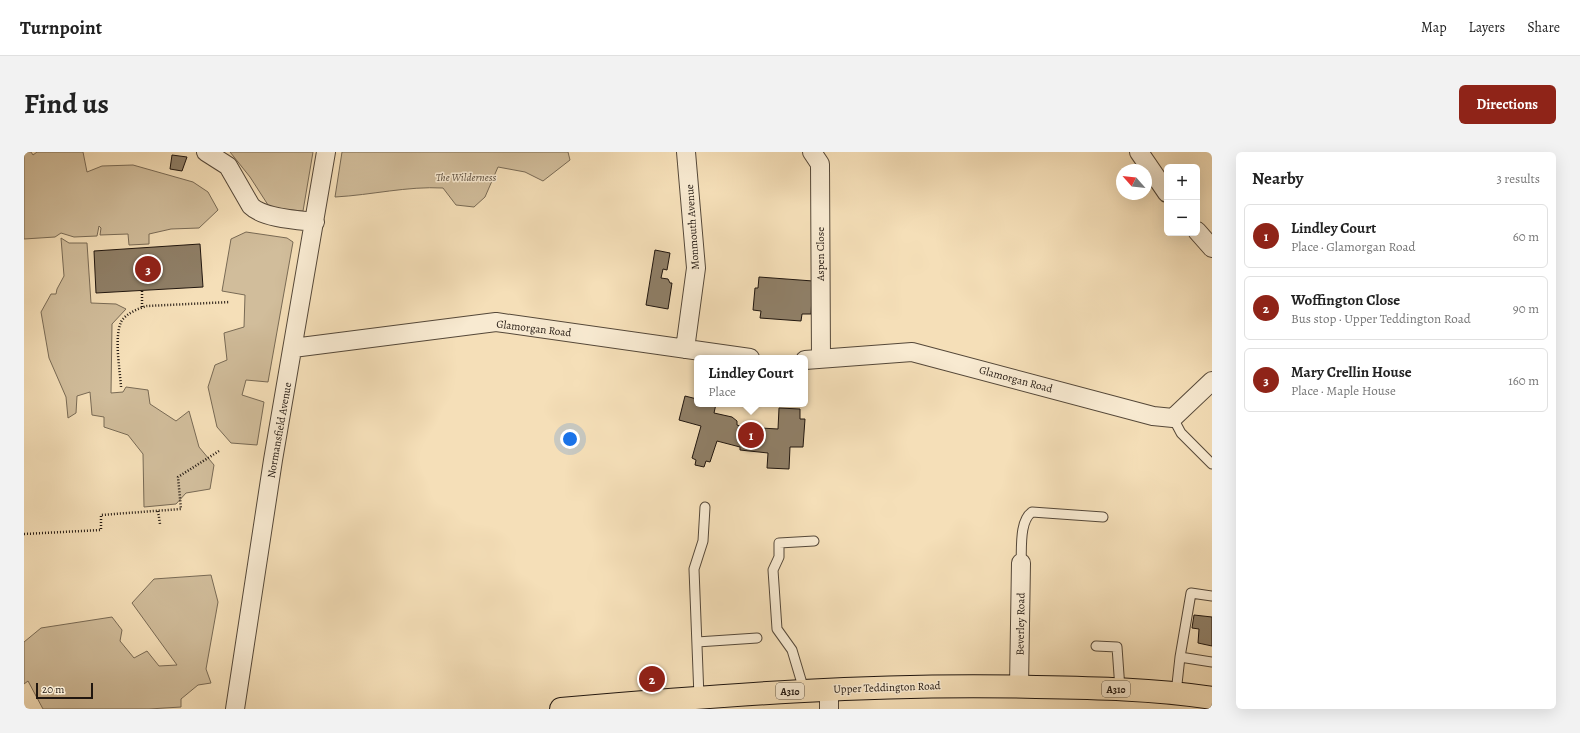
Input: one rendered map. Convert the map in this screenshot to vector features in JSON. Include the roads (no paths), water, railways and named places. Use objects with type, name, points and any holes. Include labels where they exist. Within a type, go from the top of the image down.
[{"type":"main road","name":"Upper Teddington Road","points":[[562,709],[606,707],[699,697],[804,690],[829,699],[903,685],[1120,689],[1176,693],[1212,698]]},
{"type":"street","points":[[206,152],[228,166],[251,206],[256,211],[288,219],[314,222]]},
{"type":"street","name":"Normansfield Avenue","points":[[235,709],[326,152]]},
{"type":"street","name":"Monmouth Avenue","points":[[685,349],[696,268],[686,152]]},
{"type":"street","name":"Aspen Close","points":[[812,152],[820,164],[813,360]]},
{"type":"street","points":[[1140,152],[1164,188]]},
{"type":"street","points":[[1200,234],[1212,248]]},
{"type":"street","name":"Glamorgan Road","points":[[293,348],[496,322],[728,355]]},
{"type":"street","name":"Glamorgan Road","points":[[813,360],[912,352],[1153,416],[1173,418]]},
{"type":"street","points":[[1173,418],[1212,381]]},
{"type":"street","name":"Beverley Road","points":[[1020,686],[1021,563]]},
{"type":"lane","points":[[1173,418],[1181,433],[1212,464]]},
{"type":"lane","points":[[699,697],[694,569],[703,541],[705,507]]},
{"type":"lane","points":[[1021,563],[1023,531],[1028,515],[1032,512],[1103,517]]},
{"type":"lane","points":[[804,690],[792,650],[777,630],[773,570],[779,557],[779,543],[814,541]]},
{"type":"lane","points":[[1176,693],[1180,657],[1191,593],[1212,596]]},
{"type":"lane","points":[[697,642],[757,638]]},
{"type":"lane","points":[[1096,646],[1117,648],[1120,689]]},
{"type":"lane","points":[[1180,657],[1212,662]]},
{"type":"place","name":"Mary Crellin House","points":[[148,269]]},
{"type":"place","name":"Lindley Court","points":[[751,435]]},
{"type":"place","name":"Woffington Close","points":[[652,679]]},
{"type":"park label","name":"The Wilderness","points":[[466,177]]}]
